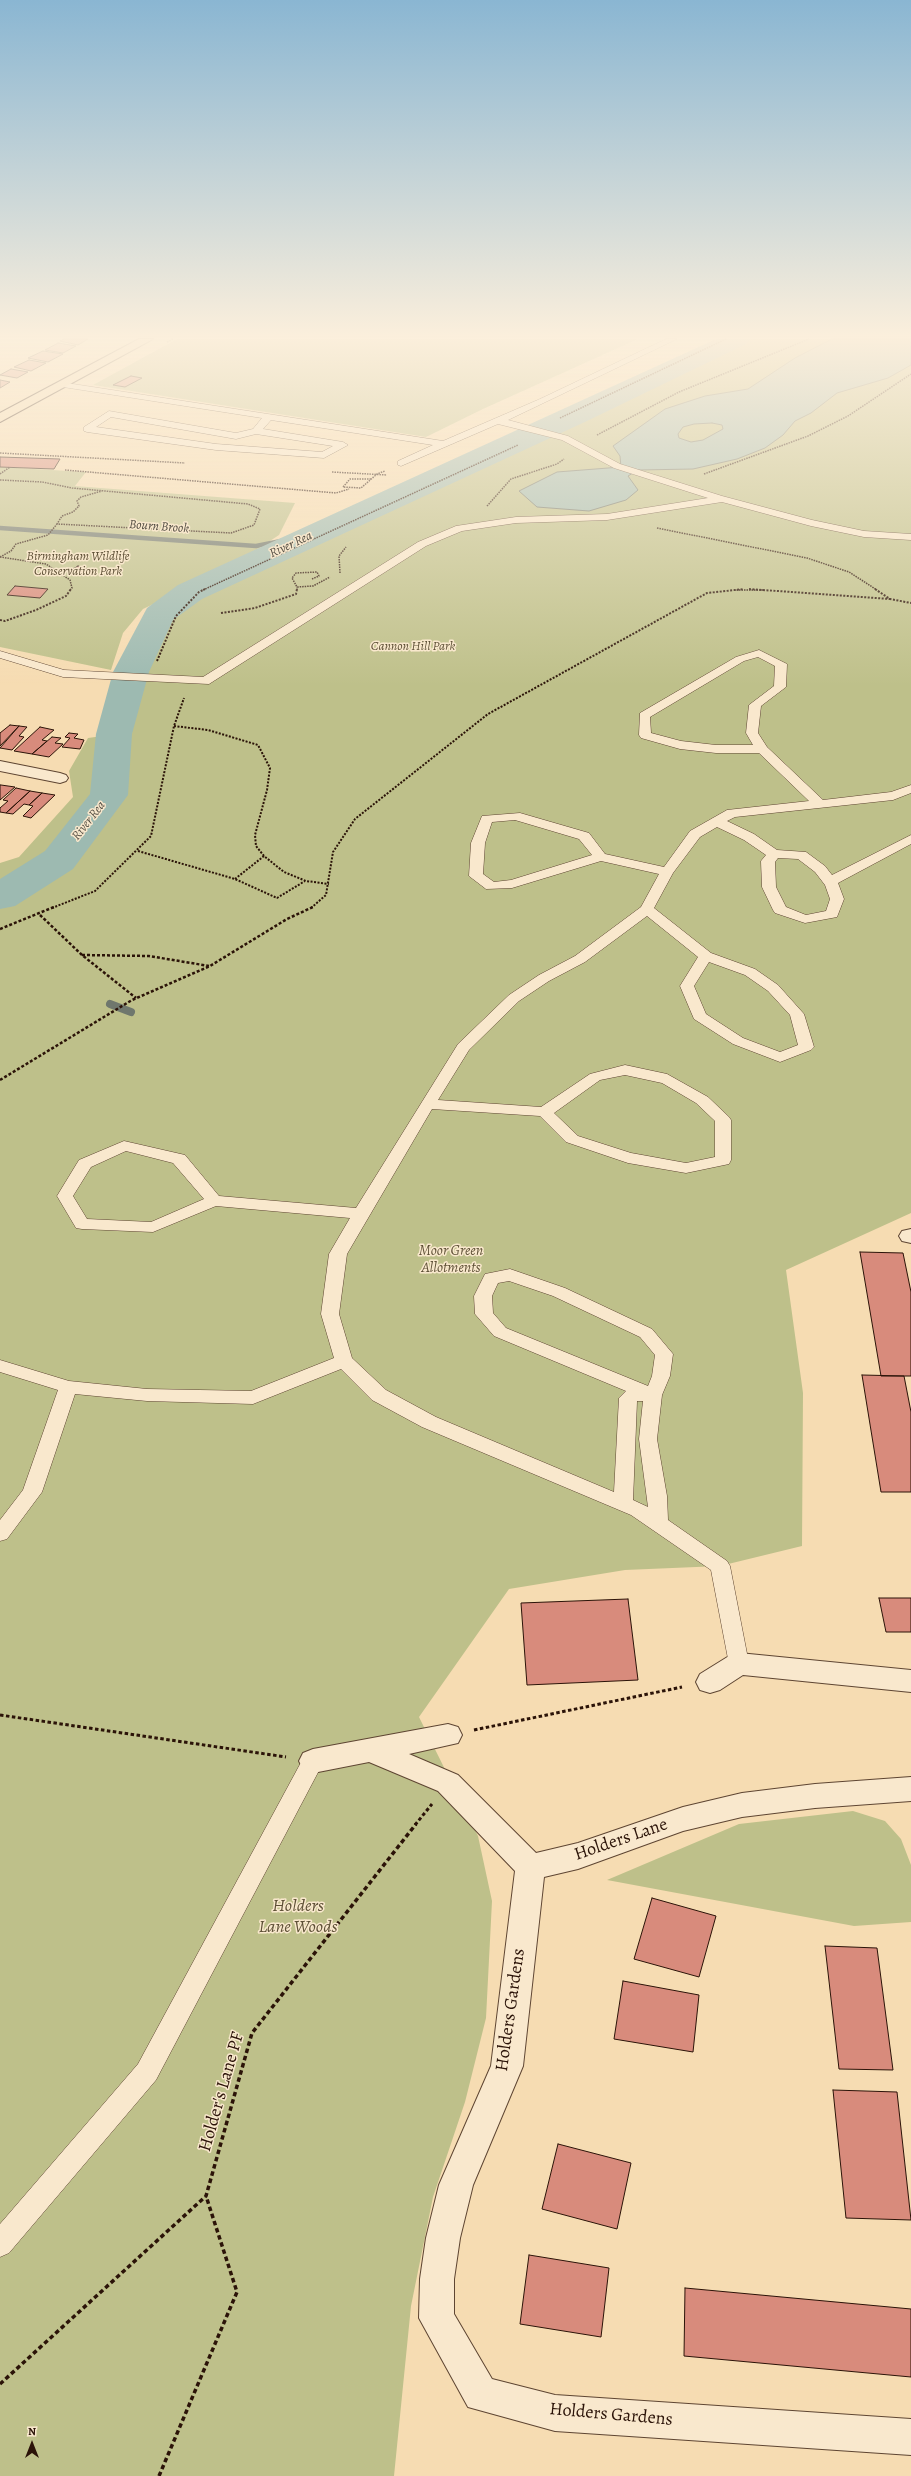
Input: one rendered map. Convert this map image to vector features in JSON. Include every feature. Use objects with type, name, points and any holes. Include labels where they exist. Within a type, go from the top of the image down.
[{"type":"street","points":[[0,766],[60,778]]},
{"type":"street","points":[[710,1682],[739,1664],[911,1681]]},
{"type":"street","points":[[312,1761],[448,1735]]},
{"type":"street","points":[[371,1750],[448,1784],[530,1867]]},
{"type":"street","name":"Holders Lane","points":[[530,1867],[578,1856],[683,1819],[742,1805],[815,1796],[909,1794]]},
{"type":"street","name":"Holders Gardens","points":[[530,1867],[507,2066],[456,2185],[443,2238],[437,2279],[437,2318],[481,2394],[555,2413],[911,2437]]},
{"type":"lane","points":[[401,463],[419,455]]},
{"type":"lane","points":[[595,455],[617,466],[722,499],[811,524],[864,534],[911,537]]},
{"type":"lane","points":[[0,654],[63,673],[205,681],[422,544],[460,528],[516,520],[607,517],[722,499]]},
{"type":"lane","points":[[762,749],[716,749],[680,745],[645,735],[644,716],[740,659],[759,653],[781,664],[780,687],[755,705],[752,734],[762,749],[821,805]]},
{"type":"lane","points":[[739,1664],[720,1566],[638,1510],[429,1422],[379,1396],[344,1361],[330,1314],[338,1254],[360,1214],[463,1046],[514,998],[544,978],[580,959],[647,909],[667,872],[696,834],[716,821],[732,814],[892,796],[911,789]]},
{"type":"lane","points":[[600,857],[584,836],[515,816],[487,819],[478,843],[476,876],[491,886],[512,884],[600,857],[667,872]]},
{"type":"lane","points":[[716,821],[749,837],[774,854],[801,855],[820,869],[831,881],[836,899],[832,914],[805,919],[780,910],[769,888],[768,861],[774,854]]},
{"type":"lane","points":[[831,881],[911,839]]},
{"type":"lane","points":[[647,909],[706,956],[750,972],[773,988],[797,1014],[806,1046],[780,1057],[738,1041],[699,1016],[687,986],[706,956]]},
{"type":"lane","points":[[427,1104],[544,1112],[595,1077],[625,1070],[667,1079],[702,1100],[723,1120],[724,1160],[686,1168],[628,1158],[572,1138],[544,1112]]},
{"type":"lane","points":[[214,1201],[179,1159],[124,1146],[85,1164],[65,1196],[82,1224],[152,1227],[214,1201],[360,1214]]},
{"type":"lane","points":[[653,1395],[500,1332],[484,1314],[482,1296],[491,1278],[510,1275],[545,1287],[646,1333],[664,1354],[661,1376],[653,1395],[648,1439],[657,1496],[658,1524]]},
{"type":"lane","points":[[0,1366],[68,1387],[147,1396],[253,1398],[344,1361]]},
{"type":"lane","points":[[0,1534],[32,1492],[68,1387]]},
{"type":"lane","points":[[623,1503],[628,1398],[634,1395],[653,1395]]},
{"type":"lane","points":[[0,2244],[147,2072],[312,1761]]},
{"type":"path","points":[[148,678],[176,616],[199,592],[498,455]]},
{"type":"path","points":[[460,528],[488,505],[511,480],[557,464],[567,455]]},
{"type":"path","points":[[670,482],[759,455]]},
{"type":"path","points":[[0,474],[10,467]]},
{"type":"path","points":[[65,470],[336,494],[349,489],[361,488],[367,485],[377,474]]},
{"type":"path","points":[[349,489],[343,487],[350,479],[371,479]]},
{"type":"path","points":[[0,480],[42,482],[72,488],[248,504],[260,509],[254,525],[231,533],[56,525]]},
{"type":"path","points":[[0,558],[11,551],[16,544],[48,535],[62,516],[73,512],[79,506],[77,501],[81,497],[102,491]]},
{"type":"path","points":[[661,529],[807,558],[849,572],[890,599]]},
{"type":"path","points":[[297,587],[314,586],[340,572],[339,556],[346,547]]},
{"type":"path","points":[[0,558],[46,564],[70,580],[72,588],[66,596],[0,624]]},
{"type":"path","points":[[221,613],[255,608],[296,594],[297,587],[292,578],[296,573],[317,572],[319,576],[312,579]]},
{"type":"path","points":[[0,1080],[132,1000],[210,966],[287,919],[312,908],[326,896],[333,852],[355,819],[488,714],[707,593],[746,589],[890,599],[911,603]]},
{"type":"path","points":[[0,620],[5,622]]},
{"type":"path","points":[[0,929],[40,915],[95,891],[138,851],[151,836],[174,726],[182,700],[205,681]]},
{"type":"path","points":[[174,726],[208,730],[258,745],[270,768],[267,790],[255,835],[256,846],[264,856],[284,872],[306,881],[329,884]]},
{"type":"path","points":[[138,851],[235,879],[277,898],[306,881]]},
{"type":"path","points":[[235,879],[264,856]]},
{"type":"path","points":[[40,915],[82,955],[137,998]]},
{"type":"path","points":[[82,955],[149,956],[210,966]]},
{"type":"path","points":[[448,1735],[710,1682]]},
{"type":"path","points":[[0,1715],[312,1761]]},
{"type":"path","name":"Holder's Lane PF","points":[[206,2196],[252,2033],[448,1784]]},
{"type":"path","points":[[0,2384],[206,2196],[237,2292],[159,2476]]},
{"type":"green space","points":[[503,455],[911,455],[911,1213],[786,1270],[803,1393],[802,1546],[720,1566],[625,1570],[509,1589],[419,1717],[478,1836],[492,1901],[486,2018],[465,2102],[433,2197],[411,2306],[394,2476],[0,2476],[0,863],[19,857],[73,797],[69,771],[88,738],[125,733],[154,632],[172,614],[207,594]]},
{"type":"green space","name":"Birmingham Wildlife Conservation Park","points":[[0,467],[86,472],[75,486],[295,503],[279,535],[229,568],[143,609],[123,633],[111,670],[0,647]]},
{"type":"green space","points":[[853,1811],[885,1821],[901,1839],[911,1865],[911,1922],[854,1926],[607,1880],[739,1824]]},
{"type":"water","points":[[619,455],[748,455],[737,459],[693,469],[638,470],[628,476],[638,490],[626,500],[589,511],[537,507],[519,491],[557,472],[621,467]]},
{"type":"building","points":[[0,457],[60,459],[54,469],[0,467]]},
{"type":"building","points":[[78,566],[91,570],[82,575],[68,572]]},
{"type":"building","points":[[15,586],[48,589],[40,598],[7,595]]},
{"type":"building","points":[[10,725],[19,726],[0,746],[0,733]]},
{"type":"building","points":[[19,726],[27,727],[19,736],[24,737],[12,750],[0,748]]},
{"type":"building","points":[[40,727],[54,730],[42,740],[47,741],[32,754],[14,751]]},
{"type":"building","points":[[69,733],[78,734],[74,738],[84,740],[80,749],[62,747],[70,738],[65,737]]},
{"type":"building","points":[[52,737],[61,738],[55,743],[63,744],[49,757],[32,754]]},
{"type":"building","points":[[1,785],[15,787],[0,800]]},
{"type":"building","points":[[16,788],[30,791],[6,813],[0,812],[0,808],[8,801],[3,800]]},
{"type":"building","points":[[30,791],[42,793],[29,805],[24,804],[13,814],[6,813]]},
{"type":"building","points":[[42,793],[55,795],[31,818],[23,816],[33,806],[29,805]]},
{"type":"building","points":[[860,1252],[903,1253],[911,1292],[911,1376],[881,1376]]},
{"type":"building","points":[[862,1375],[904,1376],[911,1412],[911,1492],[881,1492]]},
{"type":"building","points":[[879,1598],[911,1598],[911,1632],[886,1632]]},
{"type":"building","points":[[628,1599],[638,1680],[527,1685],[521,1603]]},
{"type":"building","points":[[652,1898],[716,1916],[699,1977],[634,1959]]},
{"type":"building","points":[[825,1946],[877,1948],[893,2070],[839,2069]]},
{"type":"building","points":[[623,1981],[699,1995],[693,2052],[614,2039]]},
{"type":"building","points":[[833,2090],[897,2092],[911,2220],[846,2218]]},
{"type":"building","points":[[558,2144],[631,2163],[617,2229],[542,2209]]},
{"type":"building","points":[[529,2255],[609,2268],[601,2337],[520,2324]]},
{"type":"building","points":[[685,2288],[911,2309],[911,2377],[684,2356]]},
{"type":"waterway","name":"River Rea","points":[[0,897],[59,860],[109,795],[114,734],[131,672],[159,615],[190,592],[491,455]]},
{"type":"waterway","name":"Bourn Brook","points":[[0,528],[256,546],[316,534]]},
{"type":"waterway","points":[[110,1004],[131,1012]]},
{"type":"park label","name":"Cannon Hill Park","points":[[413,647]]},
{"type":"park label","name":"Moor Green Allotments","points":[[451,1260]]},
{"type":"park label","name":"Holders Lane Woods","points":[[298,1917]]}]
